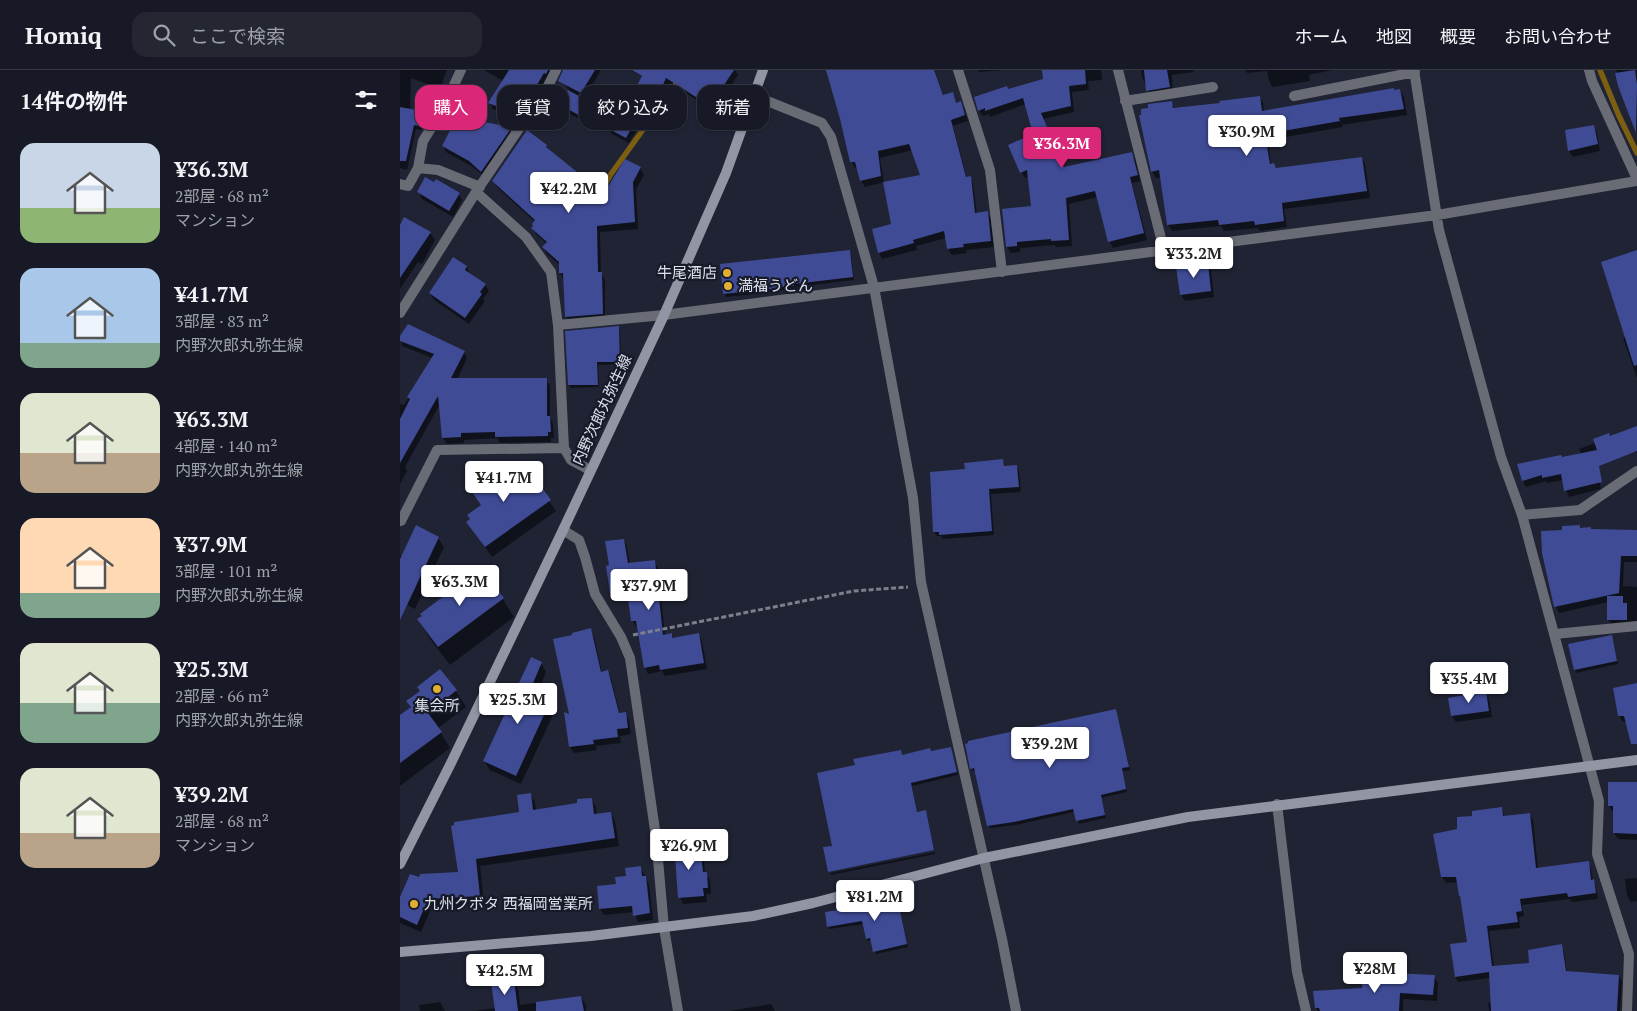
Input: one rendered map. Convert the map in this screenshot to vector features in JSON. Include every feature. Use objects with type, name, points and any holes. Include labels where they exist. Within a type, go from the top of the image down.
[{"type":"street","points":[[400,184],[408,186],[418,168],[423,141],[443,109],[461,70]]},
{"type":"street","points":[[400,313],[478,190],[548,86],[556,70]]},
{"type":"street","name":"内野次郎丸弥生線","points":[[758,85],[763,70]]},
{"type":"street","points":[[958,70],[990,170],[1002,272]]},
{"type":"street","points":[[1118,70],[1164,250]]},
{"type":"street","points":[[558,325],[664,315],[1437,215],[1637,180],[1592,81],[1589,70]]},
{"type":"street","points":[[1294,96],[1415,71],[1442,240],[1501,458],[1522,515],[1599,801],[1597,854],[1629,954],[1627,1011]]},
{"type":"street","points":[[1125,101],[1213,87]]},
{"type":"street","points":[[769,102],[822,124],[831,137],[874,287],[913,498],[922,587],[1002,939],[1016,1011]]},
{"type":"street","name":"内野次郎丸弥生線","points":[[400,864],[564,530],[590,470],[664,315],[726,173],[742,130]]},
{"type":"street","points":[[418,168],[438,170],[478,190],[526,237],[551,272],[558,325],[564,448],[571,460],[590,470]]},
{"type":"street","points":[[400,520],[437,450],[564,448]]},
{"type":"street","points":[[1522,515],[1580,510],[1637,471]]},
{"type":"street","points":[[564,530],[579,540],[595,594],[621,637],[630,658],[656,837],[664,928],[678,1011]]},
{"type":"street","points":[[1555,634],[1637,626]]},
{"type":"street","points":[[400,952],[591,936],[753,916],[813,903],[984,858],[1188,817],[1277,804],[1637,760]]},
{"type":"street","points":[[1277,804],[1296,972],[1306,1011]]},
{"type":"path","points":[[621,637],[854,591],[896,587],[922,587]]},
{"type":"building","points":[[509,70],[548,70],[537,85],[499,85]]},
{"type":"building","points":[[563,70],[595,70],[586,85],[579,85],[579,92],[569,85],[558,81]]},
{"type":"building","points":[[632,70],[734,70],[724,85],[697,85],[697,98],[687,91],[687,85],[677,85],[666,78],[663,85],[637,85],[642,76]]},
{"type":"building","points":[[826,70],[934,70],[943,95],[953,92],[956,103],[961,101],[965,115],[951,120],[966,177],[971,176],[975,213],[988,211],[991,241],[963,244],[964,247],[947,249],[944,231],[913,240],[914,243],[878,253],[872,229],[891,224],[883,182],[920,175],[909,144],[878,151],[881,176],[860,181],[855,162],[850,162]]},
{"type":"building","points":[[1042,70],[1085,70],[1086,84],[1069,86],[1071,106],[1041,113],[1064,167],[1132,152],[1138,175],[1130,177],[1144,233],[1108,242],[1095,191],[1066,198],[1069,240],[1051,241],[1051,239],[1017,242],[1017,246],[1006,247],[1002,209],[1031,206],[1027,170],[1020,173],[1008,145],[1033,134],[1023,98],[985,111],[985,108],[978,111],[974,97],[1007,86],[1008,89],[1043,79]]},
{"type":"building","points":[[1144,70],[1167,70],[1170,87],[1146,91]]},
{"type":"building","points":[[1635,70],[1637,85],[1636,133],[1615,73]]},
{"type":"building","points":[[1394,88],[1394,90],[1400,89],[1404,109],[1339,118],[1340,121],[1265,134],[1270,164],[1274,163],[1276,168],[1362,157],[1367,191],[1282,203],[1284,221],[1255,225],[1254,221],[1219,225],[1218,220],[1167,225],[1159,170],[1151,172],[1139,115],[1141,115],[1141,109],[1148,108],[1148,104],[1172,101],[1173,108],[1260,96],[1262,111]]},
{"type":"building","points":[[497,89],[497,106],[488,103]]},
{"type":"building","points":[[569,91],[579,96],[579,115],[569,110]]},
{"type":"building","points":[[400,107],[415,110],[415,125],[406,161],[400,161]]},
{"type":"building","points":[[487,122],[497,124],[497,130],[510,130],[481,172],[469,161],[442,146],[450,130],[487,130]]},
{"type":"building","points":[[1594,125],[1598,144],[1568,151],[1565,130]]},
{"type":"building","points":[[527,130],[587,180],[592,173],[609,185],[625,159],[641,167],[633,182],[635,222],[597,226],[598,272],[602,272],[603,314],[565,317],[563,273],[559,273],[559,262],[542,247],[547,242],[531,228],[535,220],[492,181]]},
{"type":"building","points":[[611,130],[631,130],[626,138]]},
{"type":"building","points":[[425,177],[434,182],[436,179],[460,193],[449,211],[417,192]]},
{"type":"building","points":[[404,217],[431,232],[400,278],[400,225]]},
{"type":"building","points":[[850,250],[853,277],[723,294],[720,264]]},
{"type":"building","points":[[1637,250],[1637,365],[1634,366],[1601,262]]},
{"type":"building","points":[[453,257],[467,266],[465,270],[486,284],[480,292],[482,294],[465,318],[429,293]]},
{"type":"building","points":[[1208,263],[1211,291],[1180,295],[1176,267]]},
{"type":"building","points":[[408,324],[465,351],[451,378],[547,378],[547,416],[550,416],[551,432],[548,432],[548,436],[495,437],[495,432],[461,433],[461,437],[442,438],[438,396],[400,463],[400,419],[410,399],[407,397],[434,354],[400,341],[400,336]]},
{"type":"building","points":[[619,326],[620,362],[597,362],[598,385],[568,385],[565,331]]},
{"type":"building","points":[[1637,426],[1637,451],[1599,466],[1602,482],[1564,491],[1561,474],[1542,478],[1542,475],[1522,481],[1517,464],[1597,450],[1593,439],[1609,433],[1610,436]]},
{"type":"building","points":[[1003,459],[1004,466],[1017,465],[1019,487],[989,489],[992,531],[939,535],[939,532],[933,532],[930,472],[965,469],[964,463]]},
{"type":"building","points":[[509,464],[519,478],[525,473],[527,475],[531,473],[551,500],[485,547],[466,522],[470,519],[467,515],[481,505],[472,492],[484,483],[477,474],[489,465],[495,474]]},
{"type":"building","points":[[416,525],[439,537],[400,620],[400,559]]},
{"type":"building","points":[[1580,525],[1580,528],[1591,527],[1591,529],[1637,530],[1637,556],[1621,556],[1619,593],[1554,607],[1542,553],[1541,531],[1562,530],[1562,526]]},
{"type":"building","points":[[624,539],[628,563],[655,560],[663,635],[672,633],[672,638],[699,633],[704,663],[660,670],[659,665],[644,668],[636,621],[631,621],[627,591],[610,593],[606,566],[609,565],[605,541]]},
{"type":"building","points":[[481,568],[504,598],[438,647],[417,619],[422,616],[420,614]]},
{"type":"building","points":[[1607,596],[1623,596],[1623,603],[1627,603],[1627,620],[1607,620]]},
{"type":"building","points":[[591,628],[601,672],[608,670],[619,713],[626,712],[628,728],[617,729],[618,737],[593,740],[594,744],[569,747],[564,712],[569,714],[553,639]]},
{"type":"building","points":[[1612,635],[1617,661],[1574,670],[1568,644]]},
{"type":"building","points":[[531,657],[542,662],[528,695],[549,704],[516,776],[483,761]]},
{"type":"building","points":[[440,669],[457,690],[428,713],[442,732],[400,763],[400,715],[411,707],[406,701],[420,691],[417,687]]},
{"type":"building","points":[[1637,683],[1637,744],[1631,744],[1624,716],[1618,716],[1613,688]]},
{"type":"building","points":[[1486,691],[1489,711],[1451,716],[1448,698]]},
{"type":"building","points":[[1116,709],[1129,767],[1122,768],[1126,789],[1101,795],[1105,815],[1076,821],[1073,809],[987,826],[974,768],[970,769],[965,744],[968,741]]},
{"type":"building","points":[[951,747],[957,772],[911,783],[917,812],[926,810],[934,850],[828,872],[823,847],[832,846],[817,773],[855,765],[853,759],[901,750],[902,755],[930,748],[931,751]]},
{"type":"building","points":[[1608,782],[1637,782],[1637,834],[1613,833],[1613,806],[1608,806]]},
{"type":"building","points":[[531,793],[533,810],[577,803],[577,799],[592,798],[594,814],[611,812],[615,838],[476,859],[480,896],[428,899],[417,925],[400,917],[400,897],[410,874],[419,877],[420,874],[458,872],[451,826],[454,825],[454,822],[519,812],[517,795]]},
{"type":"building","points":[[1502,807],[1503,816],[1530,813],[1536,868],[1589,861],[1591,880],[1594,879],[1596,893],[1568,897],[1567,893],[1520,899],[1522,911],[1516,912],[1518,922],[1487,926],[1492,966],[1529,963],[1528,950],[1562,944],[1566,971],[1619,975],[1617,1011],[1491,1011],[1489,972],[1455,977],[1450,944],[1467,942],[1460,896],[1456,877],[1441,877],[1433,834],[1457,829],[1457,817],[1472,816],[1472,811]]},
{"type":"building","points":[[692,841],[692,853],[701,852],[703,872],[707,872],[708,888],[703,888],[704,896],[678,898],[674,842]]},
{"type":"building","points":[[641,866],[642,876],[646,876],[650,913],[633,916],[632,906],[599,909],[597,886],[616,884],[615,877],[626,876],[625,868]]},
{"type":"building","points":[[897,896],[907,944],[873,952],[870,938],[866,939],[862,921],[827,927],[825,912],[865,906],[865,904]]},
{"type":"building","points":[[1391,973],[1435,975],[1433,995],[1400,993],[1399,1011],[1320,1011],[1319,1008],[1315,1008],[1313,991],[1362,988],[1362,978],[1390,980]]},
{"type":"building","points":[[514,979],[518,1011],[495,1011],[491,982]]},
{"type":"building","points":[[581,996],[584,1011],[536,1011],[536,1002]]},
{"type":"waterway","points":[[603,188],[611,174],[686,70]]},
{"type":"waterway","points":[[1600,70],[1637,153]]},
{"type":"place","name":"牛尾酒店","points":[[727,273]]},
{"type":"place","name":"満福うどん","points":[[728,286]]},
{"type":"place","name":"集会所","points":[[437,689]]},
{"type":"place","name":"九州クボタ 西福岡営業所","points":[[414,904]]}]
